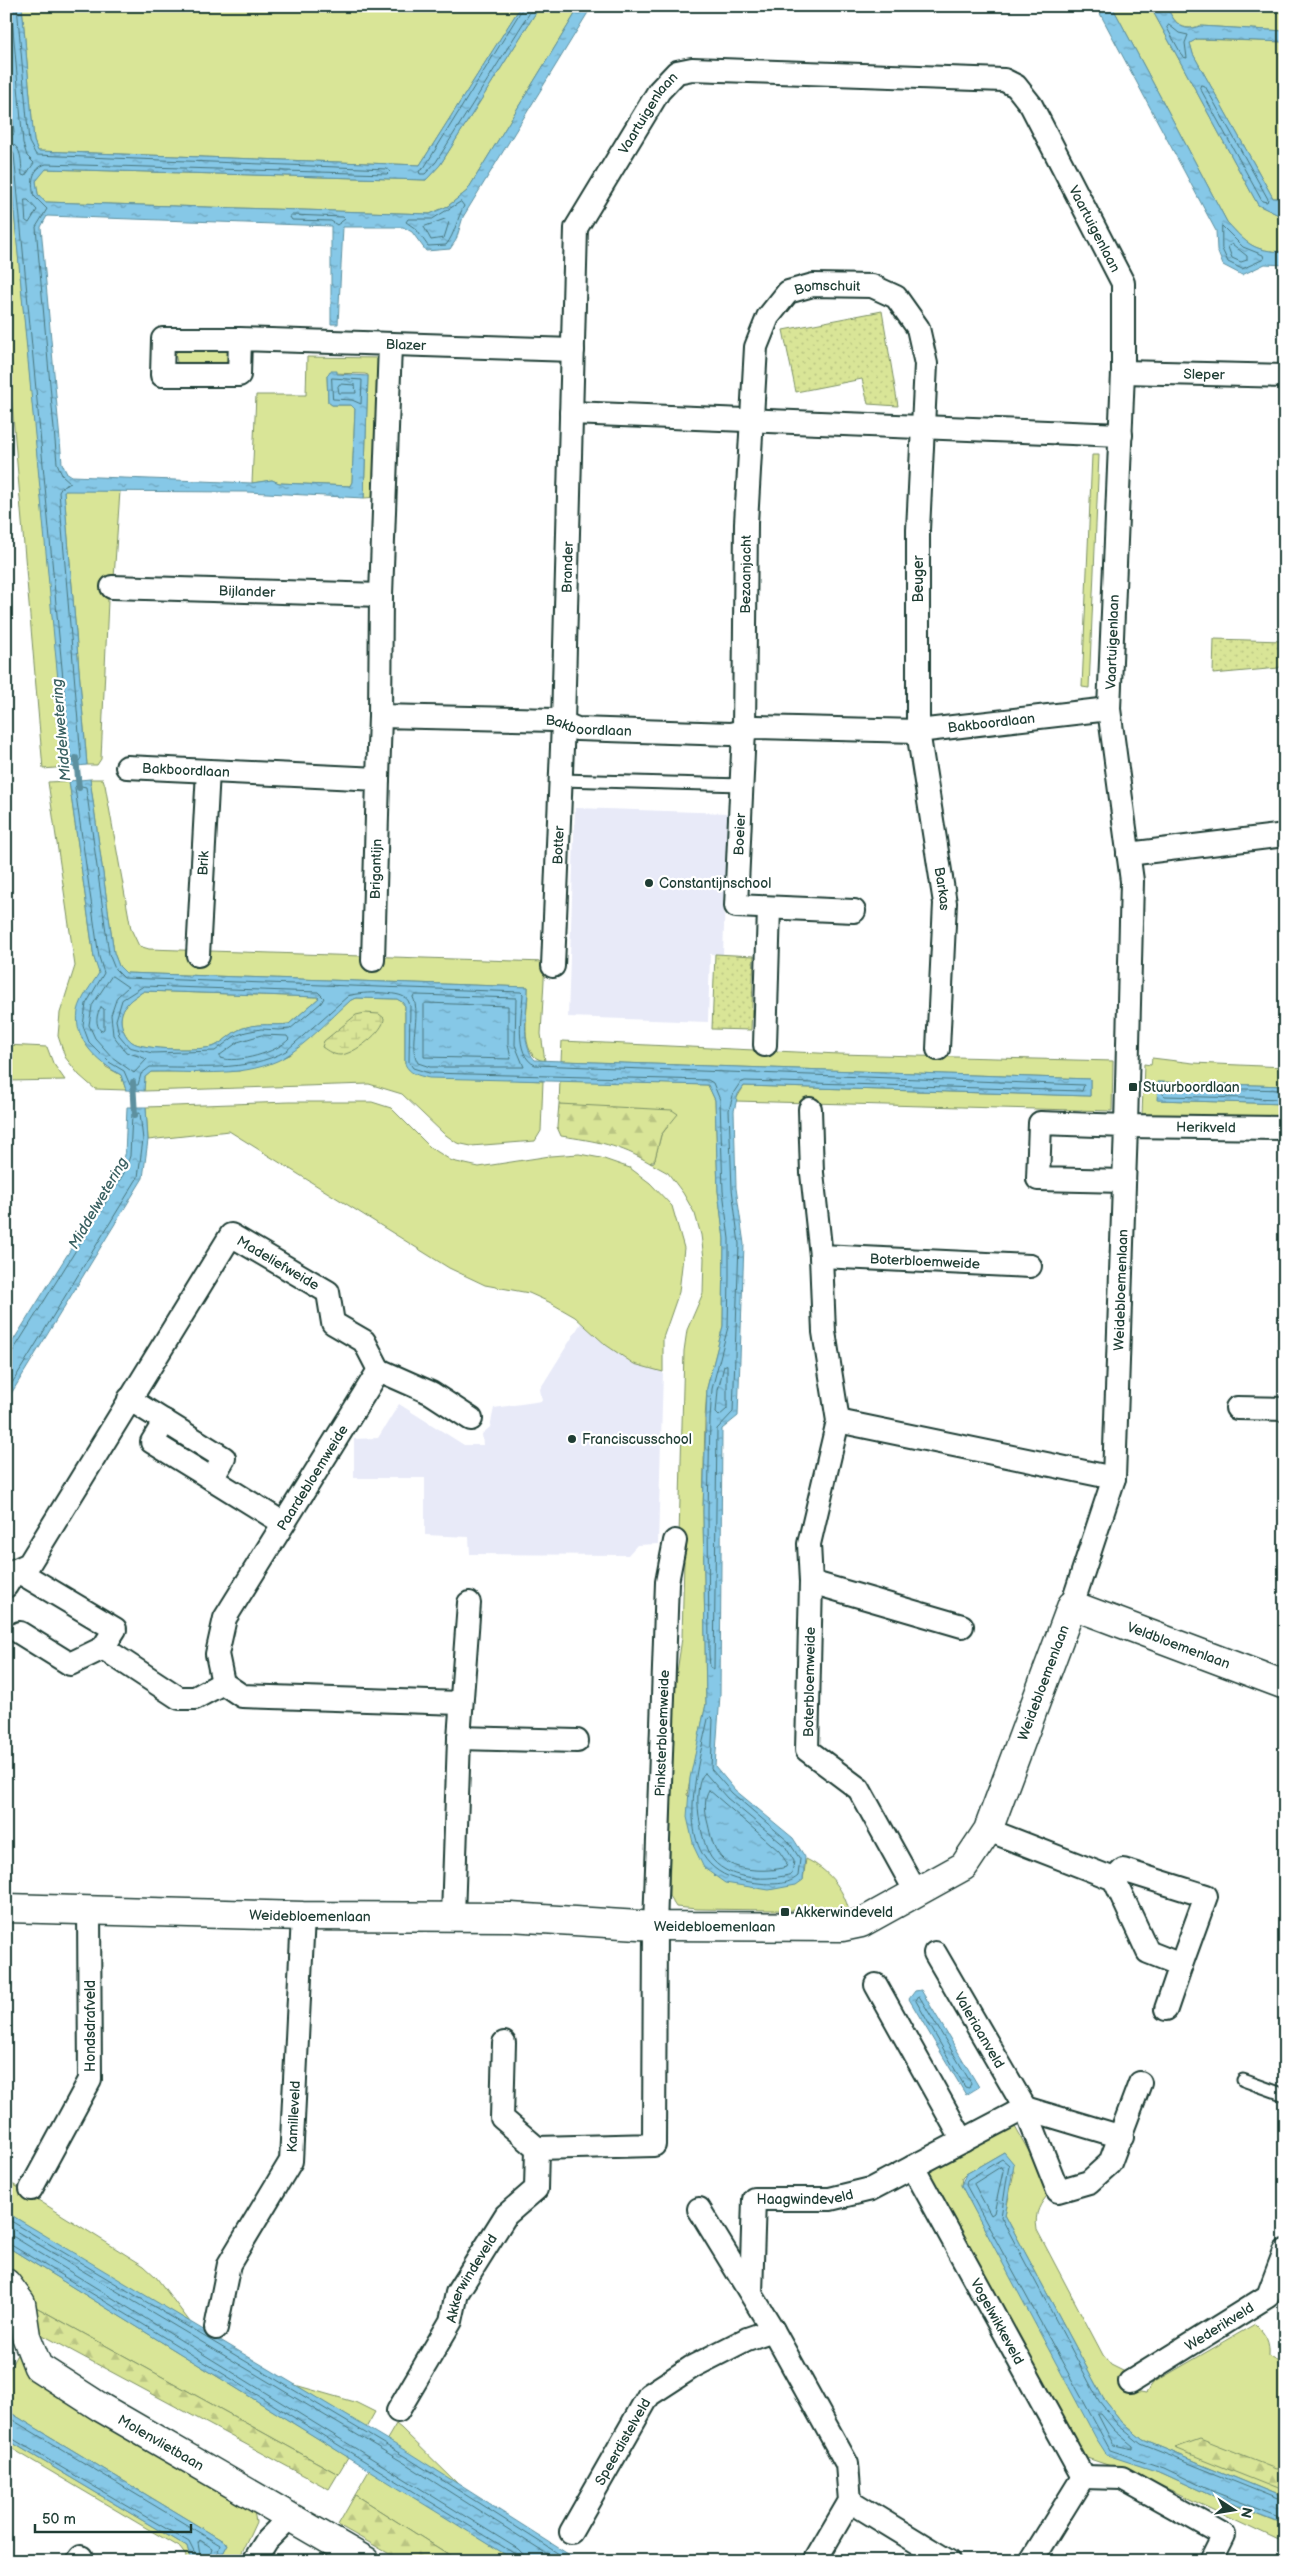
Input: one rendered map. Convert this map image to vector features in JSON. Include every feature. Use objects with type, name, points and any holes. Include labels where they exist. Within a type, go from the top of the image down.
[{"type":"street","name":"Vaartuigenlaan","points":[[571,413],[576,228],[659,91],[677,72],[692,69],[1004,80],[1016,86],[1031,105],[1123,283],[1121,435],[1109,710],[1132,881],[1126,1126]]},
{"type":"street","name":"Bomschuit","points":[[751,420],[756,347],[768,317],[788,292],[813,285],[872,286],[896,296],[918,328],[926,364],[922,427]]},
{"type":"street","name":"Blazer","points":[[240,339],[573,350]]},
{"type":"street","points":[[378,779],[381,595],[390,344]]},
{"type":"street","name":"Sleper","points":[[1123,372],[1285,376]]},
{"type":"street","points":[[571,413],[1121,435]]},
{"type":"street","name":"Brander","points":[[563,723],[571,413]]},
{"type":"street","name":"Bezaanjacht","points":[[744,730],[746,523],[751,420]]},
{"type":"street","name":"Beuger","points":[[918,731],[918,530],[922,427]]},
{"type":"street","name":"Bijlander","points":[[112,587],[381,595]]},
{"type":"street","name":"Bakboordlaan","points":[[380,716],[555,720],[577,729],[731,734],[755,727],[918,731],[1109,710]]},
{"type":"street","name":"Botter","points":[[553,966],[563,723]]},
{"type":"street","name":"Boeier","points":[[744,730],[736,906],[854,911]]},
{"type":"street","name":"Barkas","points":[[918,731],[945,902],[938,1049]]},
{"type":"street","name":"Bakboordlaan","points":[[127,767],[378,779]]},
{"type":"street","name":"Brik","points":[[198,955],[208,771]]},
{"type":"street","name":"Brigantijn","points":[[373,960],[378,779]]},
{"type":"street","points":[[1128,854],[1285,835]]},
{"type":"street","points":[[765,1045],[769,908]]},
{"type":"street","name":"Boterbloemweide","points":[[810,1109],[812,1173],[820,1256],[824,1332],[838,1421],[809,1544],[811,1582],[807,1750],[859,1789],[916,1892]]},
{"type":"street","points":[[1124,1181],[1038,1179],[1040,1123],[1126,1126]]},
{"type":"street","name":"Herikveld","points":[[1126,1126],[1285,1128]]},
{"type":"street","name":"Weidebloemenlaan","points":[[6,1908],[303,1916],[510,1917],[655,1926],[842,1927],[860,1923],[964,1866],[988,1830],[1072,1605],[1114,1478],[1126,1126]]},
{"type":"street","name":"Madeliefweide","points":[[103,1648],[115,1629],[11,1578],[29,1564],[230,1235],[328,1292],[333,1322],[364,1341],[379,1370]]},
{"type":"street","name":"Boterbloemweide","points":[[820,1256],[1030,1266]]},
{"type":"street","points":[[379,1370],[431,1393],[471,1419]]},
{"type":"street","name":"Paardebloemweide","points":[[224,1683],[217,1654],[225,1618],[379,1370]]},
{"type":"street","points":[[129,1399],[224,1458],[212,1479],[283,1523]]},
{"type":"street","points":[[1237,1408],[1285,1409]]},
{"type":"street","points":[[838,1421],[1114,1478]]},
{"type":"street","name":"Pinksterbloemweide","points":[[655,1926],[667,1582],[675,1540]]},
{"type":"street","points":[[811,1582],[962,1626]]},
{"type":"street","points":[[453,1916],[459,1738],[469,1603]]},
{"type":"street","name":"Veldbloemenlaan","points":[[1072,1605],[1285,1685]]},
{"type":"street","points":[[20,1633],[70,1664],[103,1648],[179,1698],[195,1698],[224,1683],[242,1696],[461,1703]]},
{"type":"street","points":[[459,1738],[577,1741]]},
{"type":"street","points":[[988,1830],[1114,1879],[1148,1952],[1181,1965]]},
{"type":"street","points":[[1114,1879],[1123,1870],[1206,1896],[1166,2009]]},
{"type":"street","name":"Hondsdrafveld","points":[[31,2188],[90,2080],[89,1909]]},
{"type":"street","name":"Kamilleveld","points":[[216,2328],[229,2264],[291,2161],[303,1916]]},
{"type":"street","points":[[504,2043],[502,2118],[537,2148],[654,2145],[655,1926]]},
{"type":"street","name":"Valeriaanveld","points":[[935,1953],[1025,2108],[1058,2191],[1089,2182],[1110,2163],[1122,2136],[1140,2083]]},
{"type":"street","points":[[876,1985],[963,2141]]},
{"type":"street","points":[[913,2167],[1025,2108],[1122,2136]]},
{"type":"street","name":"Akkerwindeveld","points":[[398,2411],[451,2321],[457,2293],[506,2215],[536,2189],[537,2148]]},
{"type":"street","name":"Haagwindeveld","points":[[751,2293],[754,2199],[830,2199],[871,2189],[913,2167]]},
{"type":"street","name":"Vogelwikkeveld","points":[[913,2167],[1083,2477]]},
{"type":"street","points":[[699,2209],[773,2330],[846,2464],[850,2501],[815,2561]]},
{"type":"street","name":"Wederikveld","points":[[1130,2382],[1268,2296],[1285,2251]]},
{"type":"street","name":"Molenvlietbaan","points":[[6,2282],[20,2303],[26,2336],[38,2367],[100,2408],[291,2516],[366,2561]]},
{"type":"street","name":"Speerdistelveld","points":[[571,2532],[649,2395],[692,2367],[747,2339],[773,2330]]},
{"type":"street","points":[[1031,2561],[1083,2477],[1122,2478],[1224,2535],[1211,2561]]},
{"type":"street","points":[[850,2501],[948,2561]]},
{"type":"street","points":[[254,2561],[267,2540],[291,2516]]},
{"type":"lane","points":[[561,780],[742,785]]},
{"type":"lane","points":[[1243,2080],[1285,2095]]},
{"type":"shaded area","name":"Constantijnschool","points":[[575,808],[728,813],[723,955],[710,954],[708,1022],[568,1017]]},
{"type":"shaded area","name":"Franciscusschool","points":[[581,1323],[606,1345],[634,1364],[663,1372],[658,1544],[637,1545],[628,1555],[470,1554],[469,1537],[425,1535],[425,1478],[354,1478],[354,1439],[378,1438],[399,1404],[464,1445],[483,1445],[482,1434],[490,1427],[494,1408],[542,1401],[540,1389]]},
{"type":"green space","points":[[22,6],[521,6],[420,165],[38,151],[34,141]]},
{"type":"green space","points":[[540,6],[580,6],[467,191],[448,206],[430,214],[45,202],[38,194],[36,181],[45,169],[426,180],[440,165]]},
{"type":"green space","points":[[1112,6],[1150,6],[1258,205],[1285,218],[1285,252],[1265,250],[1252,245],[1240,236],[1227,222]]},
{"type":"green space","points":[[1166,6],[1285,6],[1285,31],[1200,26],[1193,28],[1183,27],[1172,17]]},
{"type":"green space","points":[[1197,39],[1285,42],[1285,198],[1273,198],[1193,54],[1190,43]]},
{"type":"green space","points":[[6,126],[67,767],[43,769],[6,334]]},
{"type":"green space","points":[[882,311],[898,406],[868,404],[862,379],[796,392],[783,330]]},
{"type":"green space","points":[[182,347],[232,349],[229,367],[181,365],[177,362],[175,354]]},
{"type":"green space","points":[[307,357],[381,358],[378,497],[364,498],[368,375],[365,374],[330,373],[327,376],[328,402],[332,405],[351,405],[355,409],[352,482],[350,486],[279,483],[272,480],[252,483],[256,395],[306,395]]},
{"type":"green space","points":[[1092,455],[1099,455],[1089,688],[1082,687]]},
{"type":"green space","points":[[64,491],[120,491],[114,578],[109,578],[101,759],[97,765],[87,765]]},
{"type":"green space","points":[[1214,639],[1283,641],[1281,665],[1279,668],[1213,674]]},
{"type":"green space","points":[[90,779],[103,779],[105,785],[131,929],[139,946],[149,949],[545,962],[541,1034],[545,1061],[536,1058],[530,1051],[527,1042],[528,987],[125,973],[119,966],[114,953]]},
{"type":"green space","points":[[69,781],[94,958],[100,973],[82,1001],[106,1067],[121,1075],[126,1090],[95,1089],[79,1075],[65,1057],[58,1036],[60,1013],[75,966],[48,782]]},
{"type":"green space","points":[[715,954],[754,956],[751,1030],[712,1029]]},
{"type":"green space","points":[[144,991],[319,998],[289,1024],[257,1025],[242,1028],[215,1046],[208,1048],[172,1049],[138,1045],[132,1042],[124,1032],[121,1019],[123,1009]]},
{"type":"green space","points":[[357,998],[397,999],[405,1006],[405,1064],[505,1079],[543,1081],[541,1131],[535,1141],[471,1146],[457,1143],[443,1133],[402,1094],[369,1084],[144,1091],[145,1077],[151,1072],[239,1071],[289,1055],[351,1000]]},
{"type":"green space","points":[[365,1013],[379,1014],[384,1018],[379,1029],[360,1047],[340,1055],[333,1054],[322,1047],[324,1041],[356,1015]]},
{"type":"green space","points":[[562,1041],[839,1054],[1113,1061],[1112,1111],[735,1101],[744,1086],[1090,1096],[1090,1079],[561,1061]]},
{"type":"green space","points":[[6,1045],[47,1047],[53,1063],[65,1080],[6,1081]]},
{"type":"green space","points":[[1152,1058],[1193,1063],[1285,1067],[1285,1086],[1158,1082],[1158,1100],[1285,1104],[1285,1119],[1142,1115],[1144,1064],[1151,1065]]},
{"type":"green space","points":[[560,1080],[708,1085],[715,1100],[718,1191],[724,1239],[723,1326],[707,1388],[705,1419],[703,1511],[706,1704],[687,1795],[803,1880],[806,1859],[821,1868],[843,1894],[849,1911],[697,1909],[676,1907],[669,1896],[674,1693],[682,1638],[684,1561],[673,1556],[679,1536],[684,1351],[687,1330],[703,1293],[704,1258],[701,1235],[695,1214],[683,1193],[668,1173],[650,1163],[654,1162],[661,1135],[668,1126],[559,1104]]},
{"type":"green space","points":[[289,1102],[372,1102],[391,1108],[430,1147],[452,1161],[479,1167],[550,1156],[579,1154],[601,1158],[630,1168],[650,1183],[672,1206],[684,1248],[679,1292],[663,1338],[663,1372],[634,1364],[606,1345],[575,1317],[549,1302],[529,1293],[485,1285],[449,1268],[229,1131],[148,1140],[146,1107]]},
{"type":"green space","points":[[559,1104],[672,1110],[678,1114],[661,1135],[655,1159],[650,1163],[618,1148],[561,1136],[557,1127]]},
{"type":"green space","points":[[1010,2124],[1014,2125],[1051,2191],[1037,2213],[1037,2230],[1103,2355],[1111,2365],[1127,2373],[1129,2390],[1146,2393],[1153,2383],[1255,2324],[1266,2338],[1269,2346],[1269,2356],[1285,2366],[1285,2498],[1143,2440],[1122,2422],[1103,2398],[1005,2215],[1014,2172],[1004,2152],[966,2174],[962,2178],[961,2185],[1107,2454],[1162,2473],[1210,2495],[1284,2524],[1285,2544],[1143,2477],[1084,2457],[928,2172]]},
{"type":"green space","points":[[6,2180],[144,2266],[156,2277],[190,2322],[111,2277],[6,2212]]},
{"type":"green space","points":[[6,2246],[348,2457],[338,2474],[34,2306],[24,2282],[6,2265]]},
{"type":"green space","points":[[34,2306],[338,2474],[329,2489],[39,2333]]},
{"type":"green space","points":[[22,2345],[253,2506],[256,2522],[238,2561],[219,2561],[228,2544],[6,2410],[6,2375]]},
{"type":"green space","points":[[295,2385],[355,2402],[375,2412],[366,2428]]},
{"type":"green space","points":[[396,2424],[401,2428],[460,2486],[386,2441]]},
{"type":"green space","points":[[6,2439],[187,2547],[189,2561],[185,2561],[186,2556],[180,2548],[6,2445]]},
{"type":"green space","points":[[1200,2439],[1276,2469],[1285,2467],[1285,2492],[1175,2448]]},
{"type":"green space","points":[[370,2469],[516,2561],[459,2561],[355,2495]]},
{"type":"green space","points":[[355,2495],[459,2561],[402,2561],[338,2525]]},
{"type":"water","points":[[6,6],[22,6],[34,141],[38,151],[420,165],[521,6],[540,6],[440,165],[426,180],[46,169],[36,181],[38,194],[45,202],[430,214],[448,206],[467,191],[580,6],[592,6],[463,217],[456,240],[450,249],[426,251],[412,232],[403,227],[343,227],[338,324],[331,324],[331,226],[47,216],[41,227],[62,463],[66,472],[72,476],[252,483],[272,480],[279,483],[350,486],[352,482],[355,409],[351,405],[332,405],[328,402],[327,376],[330,371],[337,371],[337,374],[368,376],[364,498],[247,492],[64,491],[87,765],[67,767],[6,126]]},
{"type":"water","points":[[1096,6],[1112,6],[1227,222],[1240,236],[1252,245],[1265,250],[1285,252],[1285,265],[1265,264],[1242,275],[1223,265],[1217,250],[1216,231]]},
{"type":"water","points":[[1150,6],[1166,6],[1179,25],[1188,28],[1200,26],[1285,31],[1285,42],[1197,39],[1190,43],[1193,54],[1273,198],[1285,198],[1285,218],[1258,205]]},
{"type":"water","points":[[90,779],[114,953],[119,966],[126,973],[528,987],[526,1035],[527,1045],[535,1060],[1090,1079],[1090,1096],[744,1086],[738,1094],[734,1111],[736,1188],[744,1244],[738,1416],[722,1429],[720,1695],[715,1766],[735,1790],[793,1838],[805,1857],[803,1880],[796,1885],[769,1890],[725,1883],[704,1868],[694,1847],[687,1817],[690,1778],[706,1704],[703,1511],[707,1388],[723,1326],[724,1239],[718,1191],[715,1100],[708,1085],[429,1078],[417,1075],[405,1064],[405,1006],[402,1002],[397,999],[357,998],[351,1000],[295,1050],[277,1061],[247,1070],[231,1072],[151,1072],[145,1077],[144,1091],[126,1090],[121,1075],[96,1057],[83,1041],[77,1022],[78,1011],[82,1001],[99,973],[94,958],[69,781]],"holes":[[[144,991],[318,997],[289,1024],[257,1025],[242,1028],[215,1046],[208,1048],[173,1049],[138,1045],[127,1037],[121,1022],[123,1009],[132,999]]]},
{"type":"water","points":[[1158,1082],[1285,1086],[1285,1104],[1157,1100]]},
{"type":"water","points":[[127,1107],[146,1107],[148,1140],[143,1178],[6,1402],[6,1352],[120,1171],[125,1155]]},
{"type":"water","points":[[921,1990],[979,2087],[966,2095],[909,1999],[915,1991]]},
{"type":"water","points":[[1004,2152],[1014,2164],[1005,2215],[1103,2398],[1122,2422],[1143,2440],[1285,2498],[1285,2524],[1210,2495],[1162,2473],[1107,2455],[1096,2438],[961,2185],[966,2174]]},
{"type":"water","points":[[6,2212],[411,2454],[579,2561],[516,2561],[6,2246]]},
{"type":"water","points":[[6,2410],[228,2544],[219,2561],[189,2561],[187,2547],[6,2439]]},
{"type":"waterway","name":"Middelwetering","points":[[76,758],[79,788]]},
{"type":"waterway","name":"Middelwetering","points":[[133,1082],[135,1115]]},
{"type":"place","name":"Constantijnschool","points":[[649,883]]},
{"type":"place","name":"Stuurboordlaan","points":[[1133,1087]]},
{"type":"place","name":"Franciscusschool","points":[[572,1439]]},
{"type":"place","name":"Akkerwindeveld","points":[[785,1912]]}]
